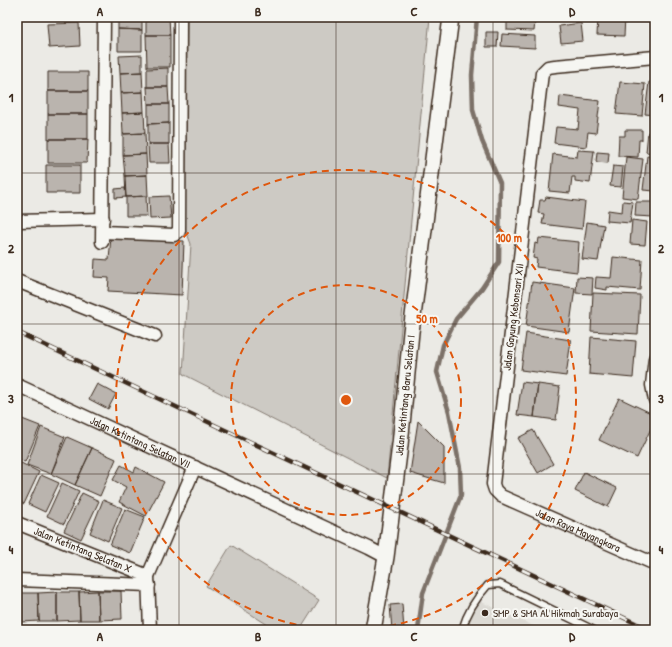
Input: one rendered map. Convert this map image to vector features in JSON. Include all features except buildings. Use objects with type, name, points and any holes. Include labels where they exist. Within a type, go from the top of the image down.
[{"type":"street","points":[[104,17],[103,237],[174,235],[179,231],[180,17]]},
{"type":"street","name":"Jalan Ketintang Baru Selatan I","points":[[373,630],[386,557],[400,445],[411,332],[451,17]]},
{"type":"street","name":"Jalan Gayung Kebonsari XII","points":[[501,496],[495,490],[493,484],[542,73],[548,67],[655,57]]},
{"type":"street","points":[[17,221],[103,219]]},
{"type":"street","points":[[17,281],[155,336]]},
{"type":"street","points":[[655,358],[652,385],[655,400]]},
{"type":"street","name":"Jalan Ketintang Selatan VII","points":[[17,385],[195,467],[148,581],[150,630]]},
{"type":"street","points":[[195,467],[386,557]]},
{"type":"street","name":"Jalan Raya Mayangkara","points":[[501,496],[655,564]]},
{"type":"street","name":"Jalan Ketintang Selatan X","points":[[17,523],[148,581]]},
{"type":"street","name":"Jalan Ketintang Selatan X","points":[[17,580],[148,581]]},
{"type":"lane","points":[[462,630],[467,612],[479,594],[488,585],[500,584],[594,630]]},
{"type":"shaded area","points":[[187,17],[430,17],[387,478],[183,374],[191,244],[185,228]]},
{"type":"shaded area","points":[[231,545],[319,600],[300,630],[276,630],[206,586]]},
{"type":"shaded area","name":"SMP & SMA Al Hikmah Surabaya","points":[[471,597],[542,630],[456,630]]},
{"type":"waterway","points":[[418,630],[423,593],[461,495],[460,468],[449,412],[437,372],[443,345],[456,319],[482,288],[499,262],[500,183],[482,141],[473,110],[472,75],[477,17]]},
{"type":"railway","points":[[17,332],[650,630]]},
{"type":"place","name":"SMP & SMA Al Hikmah Surabaya","points":[[485,613]]}]
